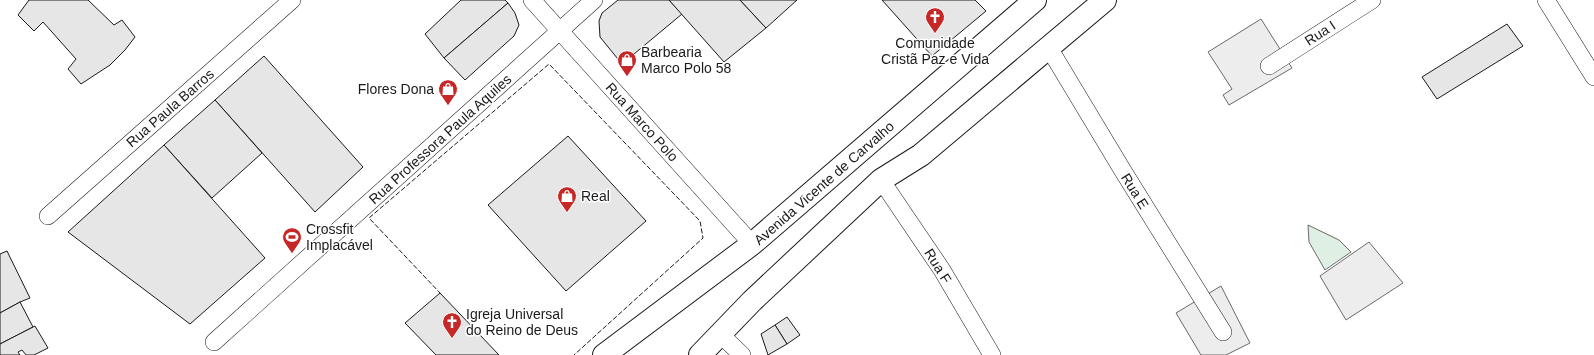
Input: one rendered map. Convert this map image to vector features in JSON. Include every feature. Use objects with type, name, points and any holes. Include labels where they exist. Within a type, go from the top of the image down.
[{"type":"main road","name":"Avenida Vicente de Carvalho","points":[[604,355],[752,244],[1035,0]]},
{"type":"main road","points":[[700,355],[752,301],[882,180],[921,155],[1105,0]]},
{"type":"street","name":"Rua Paula Barros","points":[[48,216],[292,0]]},
{"type":"street","name":"Rua Marco Polo","points":[[532,0],[752,244]]},
{"type":"street","name":"Rua Professora Paula Aquiles","points":[[214,342],[594,0]]},
{"type":"street","name":"Rua I","points":[[1268,66],[1372,0]]},
{"type":"street","points":[[1546,0],[1594,77]]},
{"type":"street","name":"Rua E","points":[[1049,48],[1223,332]]},
{"type":"street","name":"Rua F","points":[[882,180],[942,270],[992,355]]},
{"type":"street","points":[[720,334],[742,355]]},
{"type":"green space","points":[[1308,225],[1339,240],[1351,252],[1325,270],[1309,242]]},
{"type":"shaded area","points":[[1261,19],[1292,68],[1229,105],[1223,95],[1232,89],[1208,52]]},
{"type":"shaded area","points":[[1369,242],[1403,283],[1346,320],[1320,276]]},
{"type":"shaded area","points":[[1221,286],[1250,343],[1226,355],[1201,355],[1176,313]]},
{"type":"building","points":[[29,0],[88,0],[114,25],[122,20],[135,37],[110,65],[81,84],[68,69],[76,59],[43,22],[34,31],[18,15]]},
{"type":"building","points":[[461,0],[505,0],[508,3],[444,58],[425,34]]},
{"type":"building","points":[[618,0],[669,0],[682,14],[622,64],[600,37],[599,21],[602,13]]},
{"type":"building","points":[[669,0],[740,0],[766,28],[724,62]]},
{"type":"building","points":[[740,0],[797,0],[766,28]]},
{"type":"building","name":"Comunidade Cristã Paz e Vida","points":[[882,0],[975,0],[986,11],[932,56]]},
{"type":"building","points":[[508,3],[515,13],[519,25],[514,36],[465,80],[444,58]]},
{"type":"building","points":[[1507,24],[1523,46],[1437,99],[1422,77]]},
{"type":"building","points":[[264,56],[363,167],[315,212],[215,100]]},
{"type":"building","points":[[215,100],[262,153],[212,198],[164,145]]},
{"type":"building","name":"Real","points":[[568,136],[646,221],[566,291],[488,205]]},
{"type":"building","points":[[164,145],[265,258],[190,324],[68,232]]},
{"type":"building","points":[[7,251],[30,298],[0,313],[0,254]]},
{"type":"building","name":"Igreja Universal do Reino de Deus","points":[[440,293],[499,355],[436,355],[405,323]]},
{"type":"building","points":[[20,302],[33,327],[0,344],[0,313]]},
{"type":"building","points":[[787,317],[800,335],[787,344],[775,325]]},
{"type":"building","points":[[775,325],[787,344],[768,355],[761,334]]},
{"type":"building","points":[[35,326],[48,348],[34,355],[26,355],[22,350],[18,352],[20,355],[0,355],[0,344]]},
{"type":"fence","points":[[441,294],[369,218],[549,64],[700,221],[703,238],[574,355]]},
{"type":"place","name":"Comunidade Cristã Paz e Vida","points":[[935,34]]},
{"type":"place","name":"Barbearia Marco Polo 58","points":[[627,77]]},
{"type":"place","name":"Flores Dona","points":[[448,106]]},
{"type":"place","name":"Real","points":[[567,213]]},
{"type":"place","name":"Crossfit Implacável","points":[[292,254]]},
{"type":"place","name":"Igreja Universal do Reino de Deus","points":[[452,339]]}]
